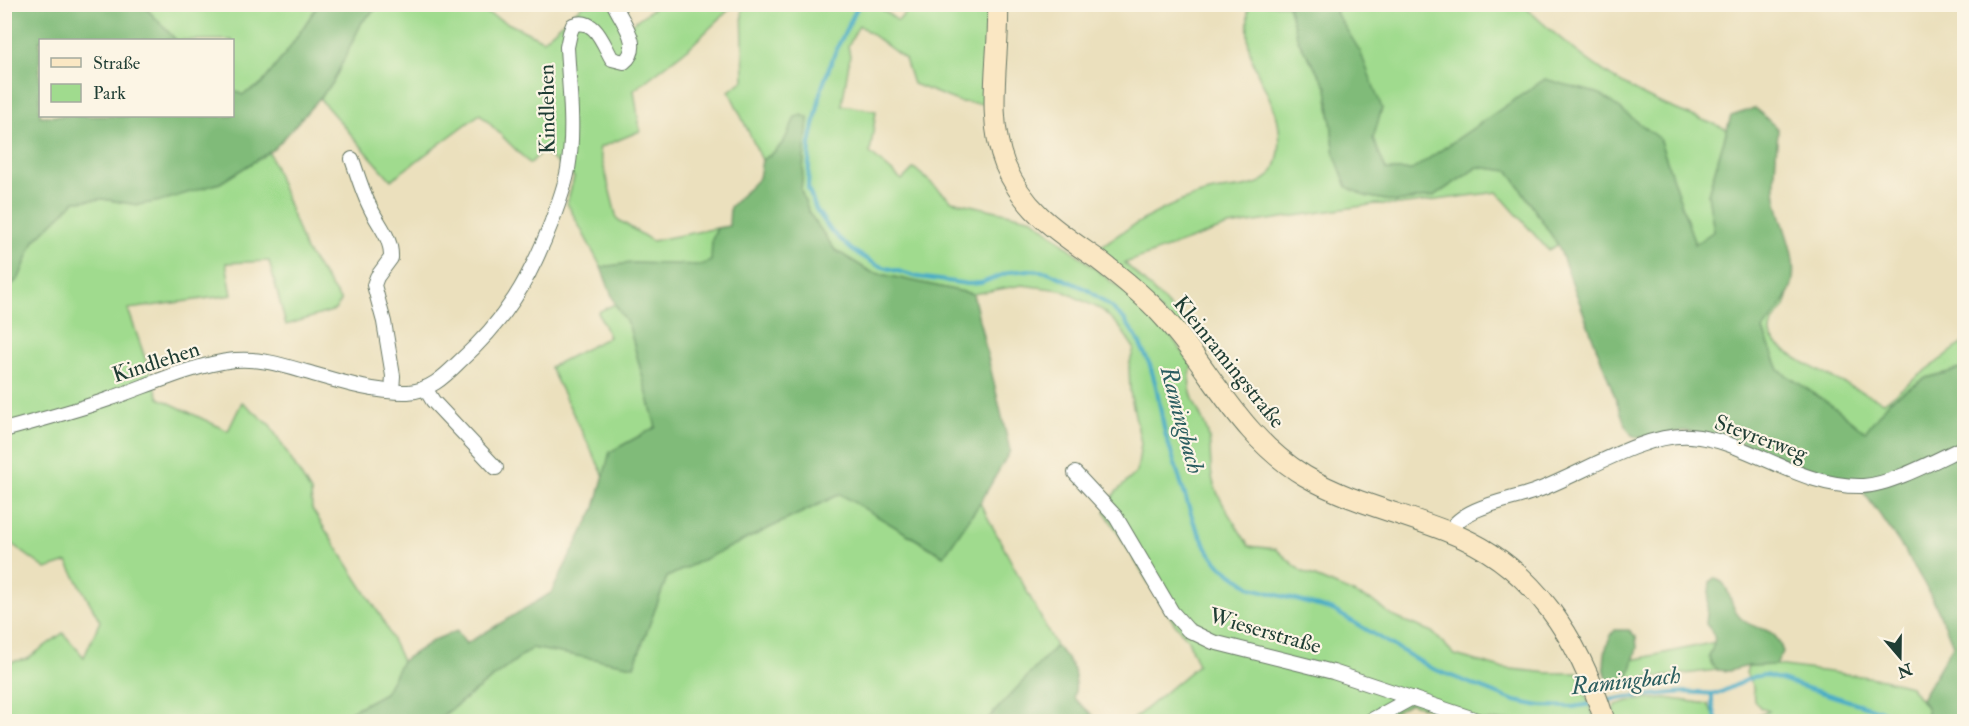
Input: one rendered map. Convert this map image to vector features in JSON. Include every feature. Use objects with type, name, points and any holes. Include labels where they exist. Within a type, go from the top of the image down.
[{"type":"main road","name":"Kleinramingstraße","points":[[998,4],[996,128],[1005,165],[1024,199],[1036,214],[1101,262],[1151,304],[1187,345],[1244,424],[1282,460],[1302,474],[1348,497],[1449,532],[1504,561],[1535,591],[1566,631],[1588,674],[1605,720]]},
{"type":"street","name":"Kindlehen","points":[[4,430],[108,400],[202,368],[235,360],[273,362],[342,381],[392,391],[408,392],[426,388],[449,371],[493,329],[515,300],[537,258],[561,198],[572,144],[567,47],[570,33],[573,25],[580,22],[587,23],[594,29],[612,59],[624,62],[633,51],[632,42],[614,4]]},
{"type":"street","points":[[352,159],[371,209],[387,235],[392,252],[391,258],[374,285],[384,322],[393,376],[392,391]]},
{"type":"street","points":[[426,388],[433,401],[496,468]]},
{"type":"street","name":"Steyrerweg","points":[[1449,532],[1454,523],[1467,514],[1534,492],[1636,447],[1672,436],[1712,440],[1812,479],[1849,486],[1866,486],[1884,482],[1965,447]]},
{"type":"street","name":"Wieserstraße","points":[[1075,473],[1116,516],[1172,612],[1188,630],[1213,642],[1333,672],[1483,722]]},
{"type":"street","points":[[1368,722],[1412,698]]},
{"type":"green space","points":[[5,4],[143,5],[175,39],[39,39],[39,117],[234,117],[234,90],[242,95],[261,85],[289,49],[318,5],[380,5],[362,22],[332,84],[274,149],[220,183],[161,201],[138,205],[103,199],[75,201],[34,241],[19,278],[5,291]]},
{"type":"green space","points":[[1248,4],[1288,5],[1298,40],[1327,87],[1335,156],[1365,196],[1396,202],[1434,196],[1478,167],[1509,171],[1558,245],[1548,250],[1497,192],[1399,205],[1376,204],[1228,226],[1125,263],[1163,300],[1203,346],[1196,345],[1096,250],[1122,232],[1168,207],[1214,191],[1258,183],[1265,180],[1274,170],[1279,150],[1278,122],[1274,107],[1250,53]]},
{"type":"green space","points":[[1340,4],[1523,5],[1567,44],[1615,79],[1658,102],[1727,129],[1708,194],[1714,231],[1695,245],[1659,138],[1545,79],[1412,170],[1386,170],[1373,138],[1382,108],[1336,13]]},
{"type":"green space","points":[[143,5],[318,5],[289,49],[261,85],[242,95],[234,90],[234,39],[175,39]]},
{"type":"green space","points":[[380,5],[470,5],[543,40],[583,5],[617,5],[630,25],[658,5],[734,5],[691,46],[634,90],[640,131],[599,148],[617,219],[652,241],[717,228],[712,240],[712,261],[700,265],[632,263],[601,267],[567,203],[574,177],[542,151],[530,164],[480,114],[391,180],[319,98],[332,84],[362,22]]},
{"type":"green space","points":[[742,5],[876,5],[898,21],[912,5],[991,5],[988,104],[960,102],[913,84],[905,59],[859,25],[848,46],[850,56],[842,105],[876,111],[870,153],[902,180],[914,168],[952,201],[1033,219],[1158,319],[1192,364],[1191,392],[1208,434],[1213,481],[1224,505],[1249,546],[1276,549],[1301,571],[1372,601],[1394,617],[1432,632],[1455,655],[1501,668],[1549,673],[1578,673],[1594,717],[1592,721],[1467,721],[1410,703],[1379,721],[1131,721],[1198,665],[1187,638],[1174,623],[1105,512],[1115,493],[1137,472],[1141,443],[1130,392],[1129,366],[1134,348],[1119,326],[1102,310],[1061,290],[1022,285],[973,294],[871,272],[835,250],[809,213],[801,190],[808,118],[795,117],[783,142],[762,160],[729,91],[744,80]]},
{"type":"green space","points":[[1288,5],[1340,5],[1336,13],[1360,51],[1382,108],[1373,139],[1386,170],[1412,170],[1545,79],[1600,94],[1659,138],[1695,244],[1714,231],[1708,194],[1731,116],[1755,108],[1778,129],[1775,189],[1779,212],[1790,245],[1793,279],[1786,299],[1763,330],[1779,370],[1837,409],[1865,432],[1890,400],[1926,378],[1964,368],[1964,721],[1933,721],[1927,718],[1927,709],[1921,699],[1953,645],[1922,580],[1883,519],[1855,481],[1825,476],[1732,439],[1685,431],[1638,438],[1632,435],[1626,426],[1558,245],[1509,171],[1478,167],[1434,196],[1396,202],[1365,196],[1347,187],[1335,156],[1327,87],[1298,40]]},
{"type":"green space","points":[[802,115],[808,118],[801,190],[809,213],[835,250],[871,272],[973,294],[1010,451],[980,503],[944,556],[840,494],[667,577],[634,666],[532,648],[435,721],[333,721],[385,693],[402,661],[434,640],[457,631],[466,644],[551,593],[595,508],[610,452],[656,427],[629,326],[615,304],[601,267],[632,263],[700,265],[711,261],[712,240],[717,228],[729,226],[730,207],[759,178],[762,160],[779,147],[795,117]]},
{"type":"green space","points":[[269,152],[305,249],[341,301],[335,310],[286,325],[269,261],[226,263],[232,295],[128,309],[159,398],[228,431],[242,402],[270,425],[311,492],[312,509],[382,618],[402,661],[385,693],[333,721],[5,721],[5,663],[27,659],[63,633],[84,657],[100,621],[67,562],[46,569],[5,539],[5,291],[19,277],[34,241],[75,201],[103,199],[138,205],[220,183]]},
{"type":"green space","points":[[1789,293],[1785,306],[1771,326],[1770,334],[1775,342],[1802,362],[1884,402],[1964,342],[1964,368],[1926,378],[1891,400],[1865,432],[1837,409],[1779,370],[1763,330]]},
{"type":"green space","points":[[615,304],[629,326],[656,427],[610,452],[604,476],[550,367],[609,337],[598,312]]},
{"type":"green space","points":[[841,494],[943,556],[980,503],[1056,646],[986,721],[435,722],[532,648],[634,666],[667,577]]},
{"type":"green space","points":[[1714,578],[1726,587],[1739,617],[1751,625],[1767,630],[1775,637],[1783,652],[1776,665],[1748,666],[1729,671],[1717,670],[1712,665],[1709,657],[1714,637],[1706,624],[1710,582]]},
{"type":"green space","points":[[1615,630],[1629,630],[1636,637],[1637,648],[1629,676],[1619,682],[1609,681],[1604,662],[1606,648]]},
{"type":"green space","points":[[1715,642],[1709,657],[1717,670],[1619,682],[1629,676],[1633,660]]},
{"type":"green space","points":[[1056,646],[1073,669],[1076,681],[1074,698],[1099,721],[986,721]]},
{"type":"green space","points":[[1776,665],[1883,679],[1910,686],[1927,709],[1927,718],[1933,721],[1747,721],[1769,711],[1761,708],[1754,701],[1753,687],[1746,673],[1748,666]]},
{"type":"green space","points":[[1665,698],[1708,704],[1715,717],[1714,722],[1613,722],[1613,711],[1616,705],[1629,701]]},
{"type":"waterway","name":"Ramingbach","points":[[859,4],[836,50],[822,87],[810,144],[808,188],[816,209],[831,231],[852,250],[877,265],[918,277],[968,284],[981,283],[1010,272],[1029,270],[1048,272],[1088,290],[1125,320],[1138,340],[1150,365],[1165,433],[1194,523],[1209,552],[1222,567],[1252,588],[1333,610],[1431,668],[1515,701],[1540,706],[1573,707],[1592,704]]},
{"type":"waterway","name":"Ramingbach","points":[[1605,701],[1685,692],[1717,694],[1753,677],[1765,675],[1894,715],[1907,722]]},
{"type":"waterway","name":"Ramingbach","points":[[1712,694],[1717,722]]}]
